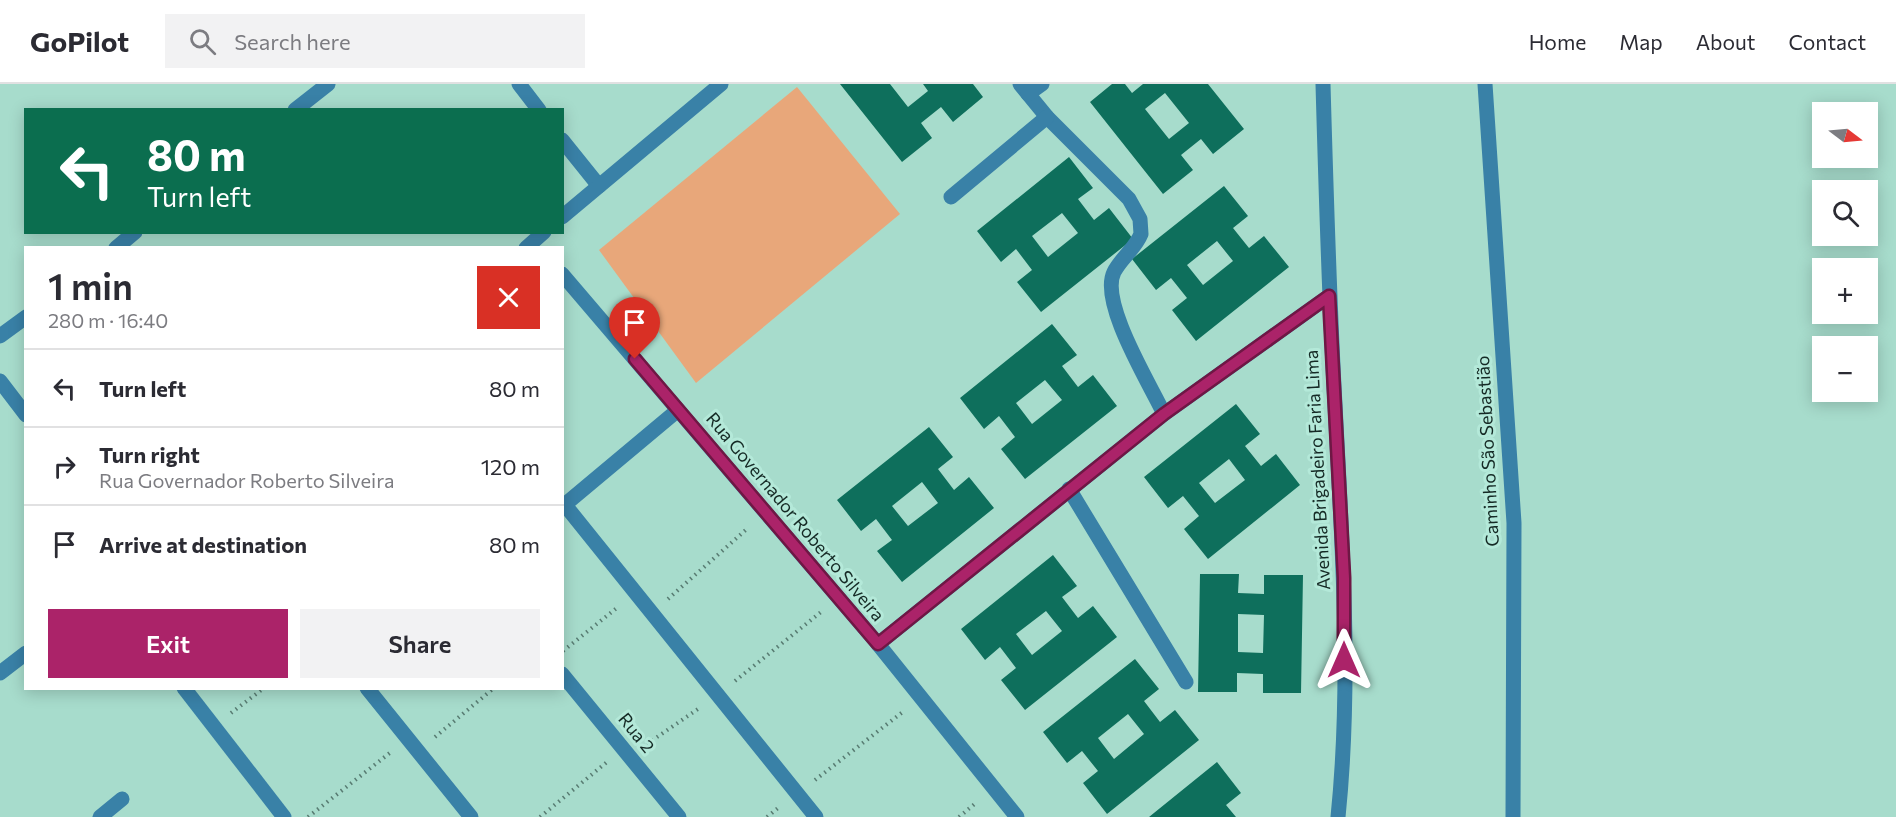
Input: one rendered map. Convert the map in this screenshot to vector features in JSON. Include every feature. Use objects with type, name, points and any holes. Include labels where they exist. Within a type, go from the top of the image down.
[{"type":"street","points":[[298,108],[328,84]]},
{"type":"street","points":[[519,84],[537,108]]},
{"type":"street","points":[[564,215],[721,84]]},
{"type":"street","points":[[1042,84],[1024,89],[1047,117],[1129,199],[1140,219],[1141,234],[1114,271],[1110,285],[1111,297],[1117,316],[1164,414]]},
{"type":"street","name":"Avenida Brigadeiro Faria Lima","points":[[1323,84],[1329,296],[1344,578],[1342,781],[1338,817]]},
{"type":"street","name":"Caminho São Sebastião","points":[[1485,84],[1514,523],[1513,817]]},
{"type":"street","points":[[951,197],[1047,117]]},
{"type":"street","points":[[564,143],[598,186]]},
{"type":"street","points":[[118,246],[133,234]]},
{"type":"street","name":"Rua Governador Roberto Silveira","points":[[564,276],[878,644],[1017,817]]},
{"type":"street","points":[[878,644],[1164,414],[1329,296]]},
{"type":"street","points":[[0,336],[24,318]]},
{"type":"street","points":[[0,381],[24,412]]},
{"type":"street","points":[[678,410],[564,506],[816,817]]},
{"type":"street","points":[[1069,489],[1186,682]]},
{"type":"street","points":[[0,673],[24,655]]},
{"type":"street","name":"Rua 2","points":[[564,676],[679,817]]},
{"type":"street","points":[[186,690],[284,817]]},
{"type":"street","points":[[369,690],[471,817]]},
{"type":"street","points":[[100,817],[122,799]]},
{"type":"path","points":[[652,613],[766,513]]},
{"type":"path","points":[[564,650],[635,592]]},
{"type":"path","points":[[213,726],[261,690]]},
{"type":"path","points":[[418,751],[492,690]]},
{"type":"path","points":[[767,817],[921,698]]},
{"type":"path","points":[[308,817],[408,739]]},
{"type":"path","points":[[540,817],[623,749]]},
{"type":"shaded area","points":[[797,87],[900,214],[696,383],[599,250]]},
{"type":"building","points":[[840,84],[890,84],[908,107],[928,91],[923,84],[973,84],[983,97],[953,122],[941,107],[921,123],[932,138],[902,162]]},
{"type":"building","points":[[1112,84],[1125,84],[1132,93],[1143,84],[1208,84],[1244,129],[1213,154],[1201,139],[1181,155],[1193,170],[1163,194],[1090,102]],"holes":[[[1165,93],[1189,123],[1169,139],[1145,109]]]},
{"type":"building","points":[[1069,157],[1093,188],[1078,199],[1094,220],[1109,208],[1133,239],[1041,312],[1017,282],[1032,270],[1016,249],[1001,262],[977,231]],"holes":[[[1062,213],[1078,233],[1048,257],[1032,236]]]},
{"type":"building","points":[[1224,186],[1248,216],[1233,228],[1249,248],[1264,236],[1289,267],[1196,341],[1172,310],[1187,298],[1171,278],[1156,290],[1132,259]],"holes":[[[1217,241],[1233,261],[1203,285],[1187,265]]]},
{"type":"building","points":[[1052,324],[1077,355],[1062,366],[1078,387],[1093,375],[1117,406],[1025,479],[1001,449],[1015,437],[999,416],[984,429],[960,398]],"holes":[[[1045,380],[1062,400],[1032,424],[1016,403]]]},
{"type":"building","points":[[1236,404],[1260,434],[1245,446],[1261,466],[1276,454],[1300,485],[1208,559],[1184,529],[1199,516],[1183,496],[1168,508],[1144,477]],"holes":[[[1229,459],[1245,480],[1215,503],[1199,483]]]},
{"type":"building","points":[[929,427],[953,457],[938,469],[954,490],[969,477],[994,508],[902,582],[877,551],[892,540],[876,519],[861,531],[837,500]],"holes":[[[922,482],[938,503],[908,526],[892,506]]]},
{"type":"building","points":[[1053,555],[1077,586],[1062,597],[1078,618],[1093,606],[1117,637],[1025,710],[1001,680],[1016,668],[1000,647],[985,660],[961,629]],"holes":[[[1046,611],[1062,631],[1032,655],[1016,634]]]},
{"type":"building","points":[[1200,574],[1239,574],[1238,593],[1264,594],[1264,575],[1303,575],[1301,693],[1263,693],[1263,674],[1237,673],[1237,692],[1198,692]],"holes":[[[1238,614],[1264,615],[1263,653],[1238,652]]]},
{"type":"building","points":[[1135,659],[1159,689],[1144,701],[1160,722],[1175,710],[1199,740],[1107,814],[1083,783],[1098,771],[1082,751],[1067,763],[1043,732]],"holes":[[[1128,714],[1144,734],[1114,759],[1098,738]]]},
{"type":"building","points":[[1217,762],[1241,793],[1226,805],[1236,817],[1149,817]]},
{"type":"route","points":[[635,359],[878,644],[1164,414],[1329,296],[1344,578],[1344,660]]}]
